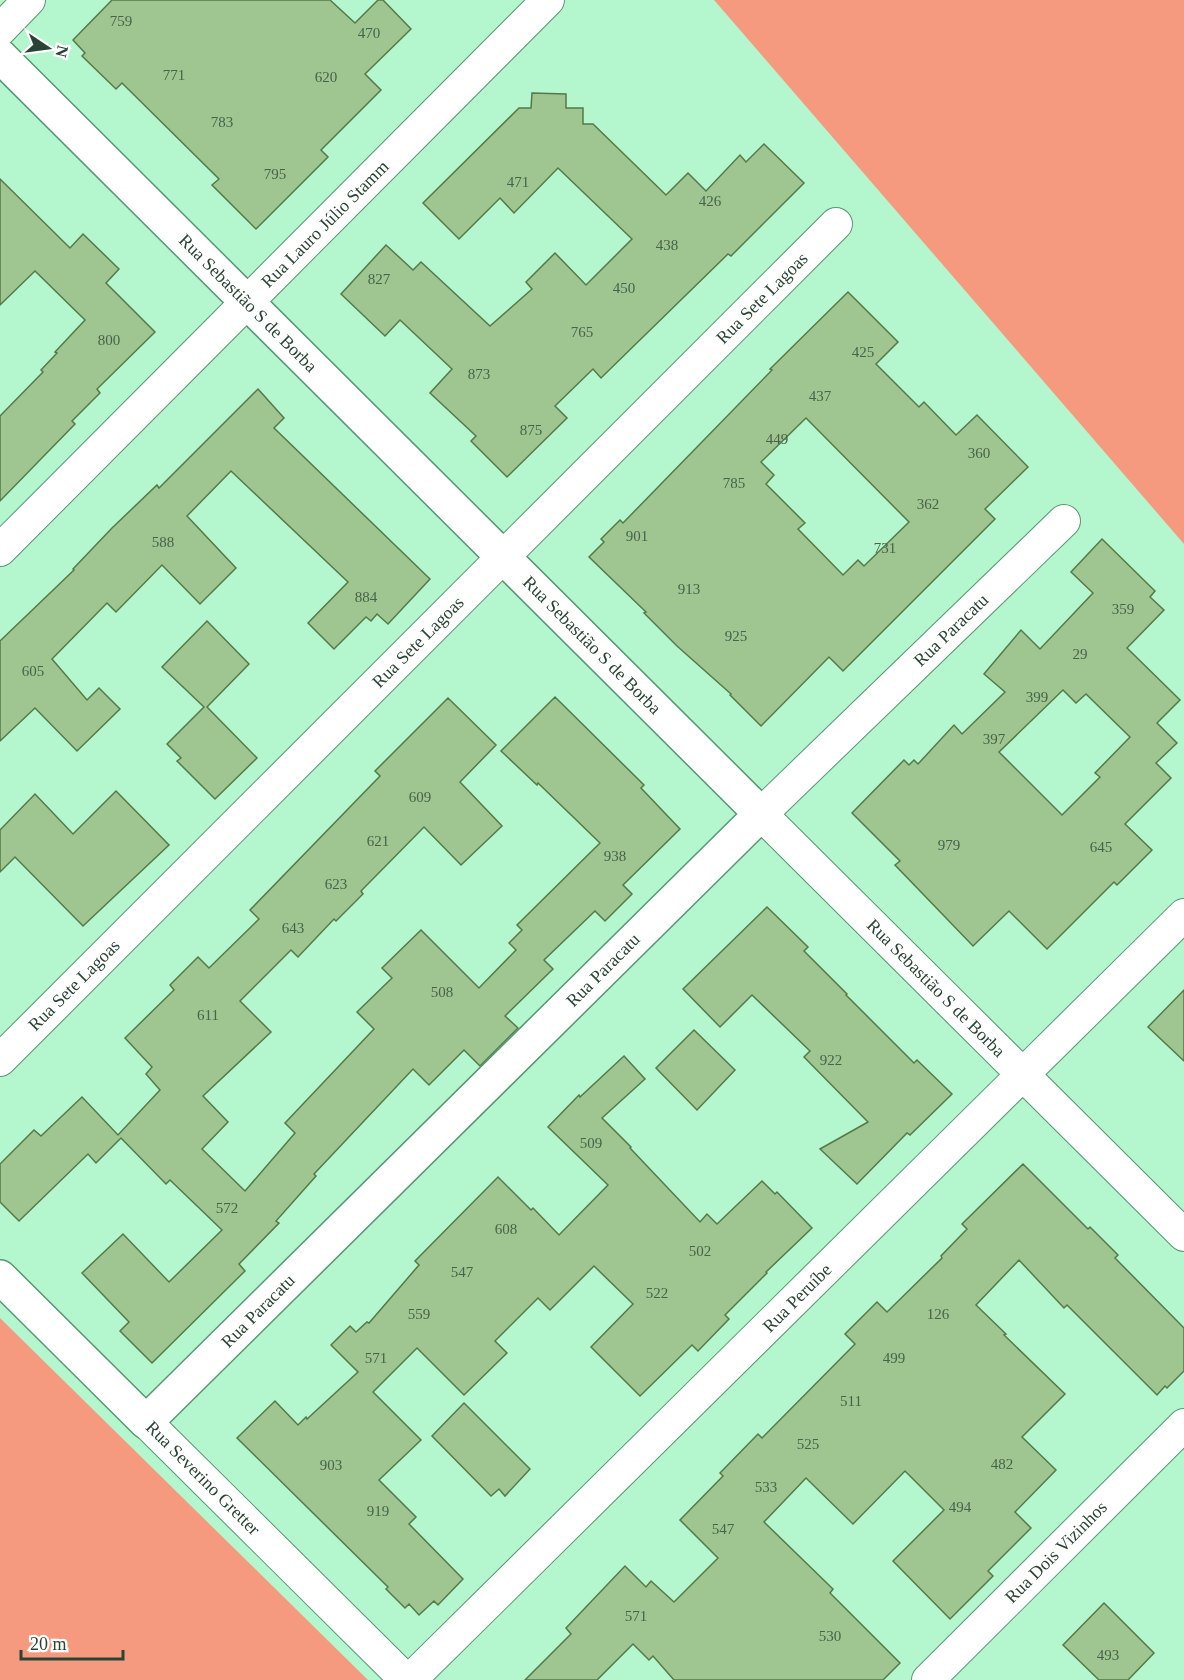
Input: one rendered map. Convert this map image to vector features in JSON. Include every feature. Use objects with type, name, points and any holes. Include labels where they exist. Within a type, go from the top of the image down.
[{"type":"street","points":[[0,30],[29,0]]},
{"type":"street","name":"Rua Lauro Júlio Stamm","points":[[0,550],[548,0]]},
{"type":"street","name":"Rua Sebastião S de Borba","points":[[0,56],[1184,1235]]},
{"type":"street","name":"Rua Sete Lagoas","points":[[0,1060],[836,224]]},
{"type":"street","name":"Rua Paracatu","points":[[146,1422],[761,814],[1064,521]]},
{"type":"street","name":"Rua Peruíbe","points":[[408,1680],[1184,915]]},
{"type":"street","name":"Rua Severino Gretter","points":[[0,1277],[408,1680]]},
{"type":"street","name":"Rua Dois Vizinhos","points":[[928,1680],[1184,1425]]},
{"type":"shaded area","points":[[714,0],[1184,0],[1184,544]]},
{"type":"shaded area","points":[[0,1318],[368,1680],[0,1680]]},
{"type":"building","points":[[112,0],[330,0],[355,23],[378,0],[383,0],[411,29],[365,74],[381,90],[321,150],[328,157],[256,229],[212,185],[219,179],[122,83],[116,89],[82,56],[85,53],[73,40]]},
{"type":"building","points":[[532,93],[566,94],[566,108],[583,108],[583,124],[593,124],[666,195],[688,173],[706,191],[740,155],[746,162],[764,144],[804,183],[731,256],[728,254],[601,378],[593,369],[555,406],[567,418],[507,477],[471,441],[476,436],[430,393],[452,369],[400,320],[385,336],[341,294],[386,245],[413,270],[421,262],[490,326],[532,289],[526,282],[555,253],[586,285],[632,239],[558,168],[514,213],[500,198],[459,239],[423,203],[519,108],[531,108]]},
{"type":"building","points":[[0,179],[70,248],[83,234],[119,269],[106,283],[155,332],[97,389],[100,393],[72,421],[75,424],[0,501],[0,416],[43,372],[41,370],[57,353],[55,352],[85,320],[35,271],[0,305]]},
{"type":"building","points":[[848,292],[898,342],[876,364],[919,407],[924,402],[956,435],[977,415],[1028,467],[985,509],[995,519],[843,671],[829,657],[761,726],[731,694],[677,646],[644,613],[646,612],[589,557],[604,542],[601,539],[620,520],[623,523],[772,370],[770,369]],"holes":[[[806,418],[909,522],[864,566],[858,560],[843,575],[798,529],[805,523],[766,484],[774,475],[761,462]]]},
{"type":"building","points":[[258,389],[284,418],[274,428],[430,579],[388,624],[377,614],[371,621],[366,617],[334,649],[308,623],[348,582],[231,471],[187,516],[236,568],[200,604],[162,565],[116,612],[107,603],[52,659],[87,700],[99,688],[120,709],[77,751],[35,708],[0,741],[0,641],[74,570],[112,528],[157,485],[159,488]]},
{"type":"building","points":[[1102,539],[1155,591],[1150,597],[1164,610],[1127,648],[1180,700],[1157,723],[1177,743],[1156,763],[1171,778],[1125,824],[1152,850],[1117,885],[1114,882],[1047,949],[1009,911],[973,946],[895,865],[900,861],[852,813],[904,760],[909,765],[914,760],[918,764],[954,725],[962,734],[1005,692],[984,674],[1021,630],[1040,649],[1093,593],[1071,572]],"holes":[[[1063,690],[1076,703],[1086,694],[1130,737],[1095,773],[1100,777],[1062,815],[999,752]]]},
{"type":"building","points":[[207,621],[249,664],[207,707],[257,758],[215,799],[177,761],[181,758],[167,744],[204,707],[162,667]]},
{"type":"building","points":[[555,697],[644,785],[641,788],[680,829],[623,885],[632,894],[605,921],[595,911],[544,960],[553,969],[505,1016],[518,1028],[480,1066],[464,1050],[429,1085],[413,1069],[314,1174],[316,1176],[276,1221],[279,1223],[239,1264],[245,1271],[152,1363],[120,1331],[129,1322],[82,1273],[123,1234],[169,1282],[222,1230],[170,1180],[166,1184],[121,1138],[96,1163],[88,1154],[19,1221],[0,1202],[0,1164],[34,1130],[41,1136],[82,1097],[118,1135],[160,1090],[146,1074],[152,1067],[125,1038],[174,990],[170,985],[198,957],[209,968],[259,919],[250,910],[380,776],[375,771],[448,698],[496,745],[460,782],[502,826],[461,865],[424,827],[361,891],[363,894],[336,921],[334,919],[298,957],[291,950],[240,1001],[271,1032],[203,1096],[228,1122],[202,1149],[245,1191],[295,1133],[285,1123],[374,1029],[357,1012],[392,978],[382,968],[421,930],[479,988],[516,950],[509,943],[522,930],[517,925],[600,843],[501,751]]},
{"type":"building","points":[[116,791],[169,845],[83,926],[15,857],[0,872],[0,830],[35,794],[73,834]]},
{"type":"building","points":[[767,907],[808,947],[804,951],[846,995],[914,1063],[917,1060],[952,1094],[910,1135],[907,1133],[857,1184],[820,1149],[868,1122],[804,1057],[810,1051],[752,995],[720,1027],[683,989]]},
{"type":"building","points":[[1184,990],[1184,1061],[1148,1027]]},
{"type":"building","points":[[694,1030],[735,1070],[697,1110],[656,1068]]},
{"type":"building","points":[[624,1056],[645,1079],[602,1118],[700,1222],[707,1214],[717,1224],[762,1181],[775,1194],[777,1192],[812,1228],[725,1315],[729,1319],[698,1351],[692,1345],[640,1396],[591,1347],[633,1304],[594,1266],[550,1310],[538,1298],[495,1341],[507,1353],[464,1395],[417,1348],[373,1392],[421,1440],[379,1480],[416,1517],[409,1524],[463,1579],[438,1605],[434,1601],[419,1615],[409,1604],[405,1608],[386,1589],[388,1587],[237,1438],[275,1401],[298,1425],[358,1372],[331,1345],[350,1326],[356,1332],[367,1322],[369,1323],[419,1265],[415,1261],[498,1177],[559,1235],[608,1185],[548,1127],[579,1095],[580,1097]]},
{"type":"building","points":[[1023,1164],[1088,1229],[1090,1227],[1118,1255],[1115,1258],[1184,1328],[1184,1371],[1157,1395],[1067,1305],[1064,1308],[1019,1260],[976,1305],[1065,1394],[1022,1437],[1056,1470],[1015,1512],[1031,1528],[988,1571],[993,1576],[950,1619],[893,1561],[944,1510],[905,1471],[853,1524],[806,1478],[764,1522],[833,1589],[830,1593],[900,1663],[883,1680],[674,1680],[653,1656],[649,1660],[633,1644],[597,1680],[525,1680],[571,1634],[566,1628],[625,1566],[646,1587],[651,1581],[674,1602],[718,1558],[680,1520],[723,1476],[720,1473],[758,1434],[762,1438],[855,1344],[845,1334],[877,1302],[887,1312],[942,1258],[941,1256],[967,1229],[962,1224]]},
{"type":"building","points":[[464,1403],[530,1469],[505,1496],[499,1489],[491,1496],[432,1436]]},
{"type":"building","points":[[1104,1603],[1154,1653],[1128,1680],[1099,1680],[1063,1645]]}]
